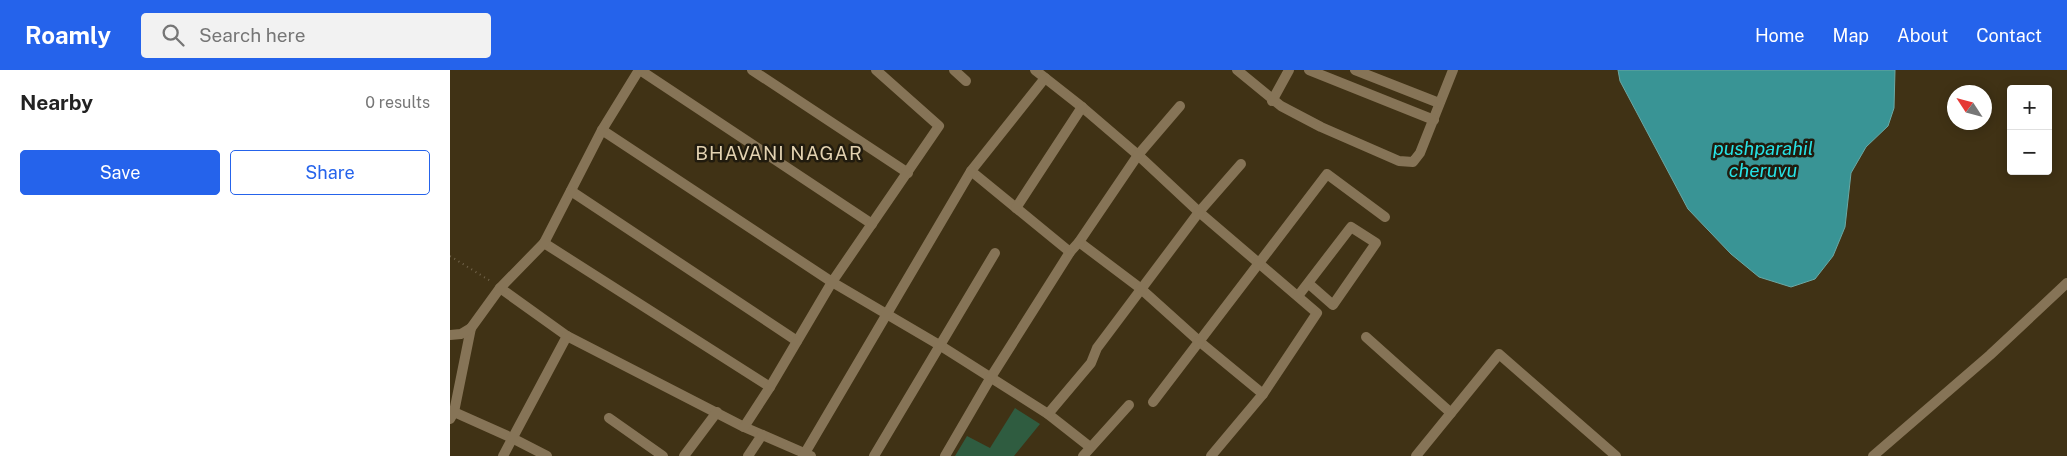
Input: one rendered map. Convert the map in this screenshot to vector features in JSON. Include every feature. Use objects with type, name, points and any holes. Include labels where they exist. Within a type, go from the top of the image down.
[{"type":"street","points":[[450,335],[461,334],[471,328],[500,288],[544,243],[602,130],[640,70],[872,224]]},
{"type":"street","points":[[752,70],[908,174]]},
{"type":"street","points":[[744,427],[832,282],[908,174],[939,126],[876,70]]},
{"type":"street","points":[[954,70],[966,81]]},
{"type":"street","points":[[1035,70],[1138,155],[1199,212],[1317,313],[1263,394],[1211,456]]},
{"type":"street","points":[[1237,70],[1272,101],[1321,127],[1399,161],[1413,162],[1420,153],[1434,120],[1452,70]]},
{"type":"street","points":[[1272,101],[1288,70]]},
{"type":"street","points":[[1308,70],[1434,120]]},
{"type":"street","points":[[1355,70],[1439,103]]},
{"type":"street","points":[[500,288],[567,336],[744,427],[808,455],[886,313],[971,171],[1045,78]]},
{"type":"street","points":[[945,456],[991,377],[1070,252],[1079,242],[1138,155],[1180,106]]},
{"type":"street","points":[[1016,208],[1082,107]]},
{"type":"street","points":[[602,130],[832,282],[991,377],[1048,414],[1090,447]]},
{"type":"street","points":[[1048,414],[1091,363],[1097,348],[1140,288],[1199,212],[1241,164]]},
{"type":"street","points":[[971,171],[1070,252]]},
{"type":"street","points":[[1154,402],[1327,174],[1385,217]]},
{"type":"street","points":[[571,191],[797,341]]},
{"type":"street","points":[[1298,296],[1351,227],[1376,243],[1333,305],[1308,283]]},
{"type":"street","points":[[1079,242],[1140,288],[1200,342],[1263,394]]},
{"type":"street","points":[[544,243],[770,387]]},
{"type":"street","points":[[874,456],[995,253]]},
{"type":"street","points":[[1873,456],[1990,355],[2067,283]]},
{"type":"street","points":[[471,328],[452,415],[512,438],[547,456]]},
{"type":"street","points":[[503,456],[567,336]]},
{"type":"street","points":[[1366,337],[1451,412]]},
{"type":"street","points":[[1416,456],[1499,354],[1616,456]]},
{"type":"street","points":[[1082,456],[1129,405]]},
{"type":"street","points":[[684,456],[716,412]]},
{"type":"street","points":[[610,418],[663,456]]},
{"type":"street","points":[[748,456],[762,435]]},
{"type":"path","points":[[450,256],[500,288]]},
{"type":"green space","points":[[1015,408],[1040,424],[1014,456],[955,456],[967,436],[990,448]]},
{"type":"water","name":"pushparahil cheruvu","points":[[1618,70],[1895,70],[1894,108],[1888,126],[1866,147],[1851,173],[1845,227],[1833,256],[1815,279],[1791,287],[1759,277],[1731,254],[1688,209],[1620,81]]},
{"type":"district","name":"BHAVANI NAGAR","points":[[779,153]]}]
